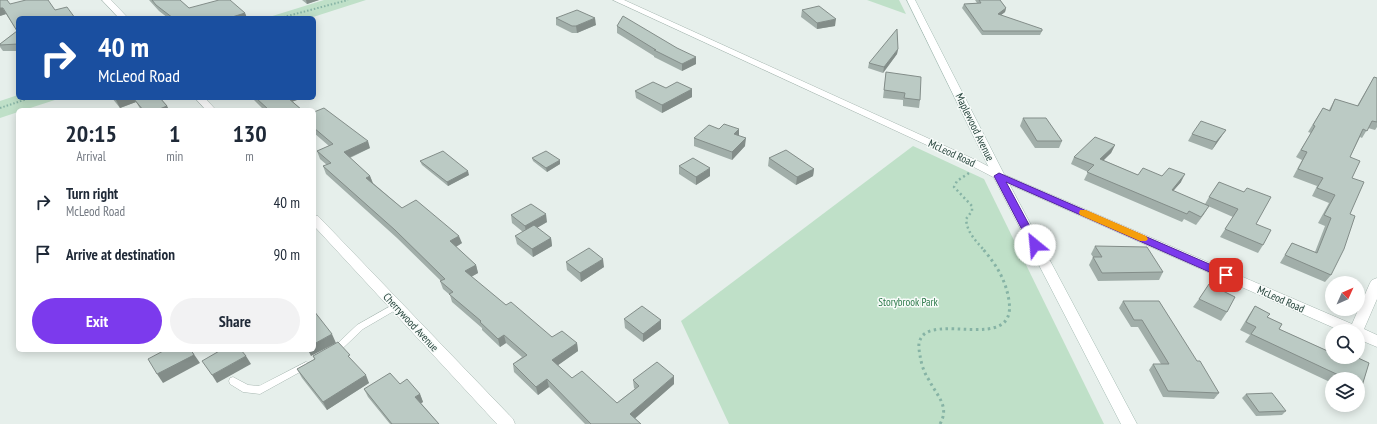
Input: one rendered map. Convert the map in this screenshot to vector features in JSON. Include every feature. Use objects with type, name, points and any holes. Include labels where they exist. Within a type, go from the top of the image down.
[{"type":"street","points":[[106,0],[122,16]]},
{"type":"street","name":"McLeod Road","points":[[617,0],[974,163],[999,176],[1338,324]]},
{"type":"street","name":"Maplewood Avenue","points":[[911,0],[999,176],[1129,424]]},
{"type":"street","points":[[202,100],[209,108]]},
{"type":"street","name":"Cherrywood Avenue","points":[[316,221],[507,424]]},
{"type":"street","points":[[1359,324],[1377,283]]},
{"type":"street","name":"McLeod Road","points":[[1365,336],[1377,341]]},
{"type":"lane","points":[[327,354],[340,346],[360,326],[396,306]]},
{"type":"lane","points":[[233,381],[246,389],[260,390],[313,361]]},
{"type":"path","points":[[288,16],[348,0]]},
{"type":"path","points":[[0,108],[24,100]]},
{"type":"path","points":[[940,424],[944,414],[944,405],[925,372],[919,347],[921,337],[926,333],[946,328],[981,330],[991,329],[1006,322],[1010,313],[1008,295],[998,267],[967,228],[966,219],[972,211],[972,206],[954,187],[957,181],[968,175],[974,163]]},
{"type":"green space","points":[[324,0],[366,0],[316,16],[272,16]]},
{"type":"green space","points":[[867,0],[899,0],[906,14]]},
{"type":"green space","points":[[16,96],[16,100],[55,100],[30,108],[16,108],[16,113],[0,118],[0,101]]},
{"type":"green space","name":"Storybrook Park","points":[[913,146],[984,179],[1104,424],[729,424],[681,321]]},
{"type":"building","points":[[0,0],[7,0],[10,4],[26,0],[48,0],[55,10],[67,7],[74,16],[16,16],[16,29],[3,8],[0,8]]},
{"type":"building","points":[[152,0],[180,0],[189,8],[219,0],[230,0],[245,13],[235,16],[170,16]]},
{"type":"building","points":[[979,0],[1000,0],[1006,8],[998,14],[1042,29],[1042,31],[983,31],[964,4],[981,3]]},
{"type":"building","points":[[819,6],[836,19],[817,23],[802,10]]},
{"type":"building","points":[[577,10],[595,18],[576,26],[572,26],[556,18]]},
{"type":"building","points":[[623,16],[677,48],[696,57],[682,64],[654,50],[656,50],[617,26]]},
{"type":"building","points":[[897,29],[898,49],[884,67],[869,63]]},
{"type":"building","points":[[16,32],[16,44],[0,44]]},
{"type":"building","points":[[886,72],[921,77],[920,100],[904,98],[905,93],[884,90]]},
{"type":"building","points":[[1374,77],[1377,78],[1377,122],[1372,121],[1367,131],[1363,129],[1350,157],[1360,161],[1352,178],[1364,182],[1350,214],[1355,216],[1344,249],[1331,275],[1285,255],[1292,243],[1317,253],[1331,218],[1324,215],[1335,195],[1317,188],[1323,178],[1298,169],[1307,152],[1301,150],[1315,126],[1313,125],[1323,108],[1330,111],[1335,99],[1358,106]]},
{"type":"building","points":[[653,82],[666,88],[677,82],[692,89],[662,105],[635,91]]},
{"type":"building","points":[[135,100],[162,100],[167,106],[162,108],[141,108]]},
{"type":"building","points":[[258,100],[290,100],[300,108],[267,108]]},
{"type":"building","points":[[324,108],[368,141],[344,152],[370,176],[366,178],[402,208],[416,200],[459,236],[450,241],[476,265],[465,271],[506,305],[511,302],[552,337],[562,331],[577,343],[552,360],[572,378],[582,371],[617,403],[639,386],[633,380],[657,362],[674,376],[630,414],[641,424],[591,424],[547,379],[536,387],[513,364],[527,355],[504,335],[498,339],[480,322],[481,321],[449,294],[453,292],[440,281],[445,279],[395,230],[323,166],[331,163],[317,151],[333,144],[316,130],[316,111]]},
{"type":"building","points":[[1023,118],[1046,118],[1062,141],[1037,141]]},
{"type":"building","points":[[1201,121],[1226,130],[1216,142],[1192,134]]},
{"type":"building","points":[[724,124],[739,129],[734,134],[746,138],[732,152],[694,138],[709,125],[719,129]]},
{"type":"building","points":[[1095,137],[1115,145],[1100,159],[1138,175],[1143,168],[1162,176],[1169,168],[1185,174],[1172,190],[1209,206],[1201,217],[1189,211],[1187,214],[1087,172],[1094,165],[1074,157]]},
{"type":"building","points":[[786,150],[814,169],[797,177],[769,158]]},
{"type":"building","points":[[443,151],[468,171],[447,182],[420,161]]},
{"type":"building","points":[[546,151],[560,160],[546,168],[532,158]]},
{"type":"building","points":[[693,158],[710,168],[696,177],[679,166]]},
{"type":"building","points":[[1219,182],[1244,192],[1247,188],[1271,197],[1256,224],[1271,230],[1263,245],[1225,229],[1238,209],[1209,197]]},
{"type":"building","points":[[531,204],[546,214],[525,226],[511,215]]},
{"type":"building","points":[[534,225],[551,238],[532,249],[515,236]]},
{"type":"building","points":[[1095,246],[1147,247],[1163,272],[1102,273],[1093,257],[1102,257]]},
{"type":"building","points":[[589,248],[603,259],[580,273],[566,262]]},
{"type":"building","points":[[1209,284],[1235,297],[1227,312],[1199,299]]},
{"type":"building","points":[[1123,301],[1159,301],[1197,361],[1200,361],[1219,393],[1168,391],[1153,364],[1169,364],[1142,320],[1134,320]]},
{"type":"building","points":[[642,306],[661,320],[643,334],[624,319]]},
{"type":"building","points":[[1255,306],[1270,314],[1267,317],[1282,324],[1279,329],[1325,350],[1325,364],[1365,364],[1365,361],[1369,363],[1365,376],[1365,372],[1332,372],[1251,334],[1256,327],[1246,322]]},
{"type":"building","points":[[316,314],[332,334],[316,343]]},
{"type":"building","points":[[338,342],[350,355],[348,356],[366,375],[323,402],[297,369],[315,359],[313,356]]},
{"type":"building","points":[[161,352],[192,352],[194,355],[157,374],[148,359]]},
{"type":"building","points":[[218,352],[243,352],[246,356],[212,375],[202,361]]},
{"type":"building","points":[[390,373],[400,384],[407,379],[420,394],[415,397],[439,424],[392,424],[364,389]]},
{"type":"building","points":[[1272,393],[1286,411],[1259,412],[1246,394]]},
{"type":"slow traffic","points":[[1083,213],[1143,239]]},
{"type":"route","points":[[1035,245],[999,176],[1226,275]]}]
